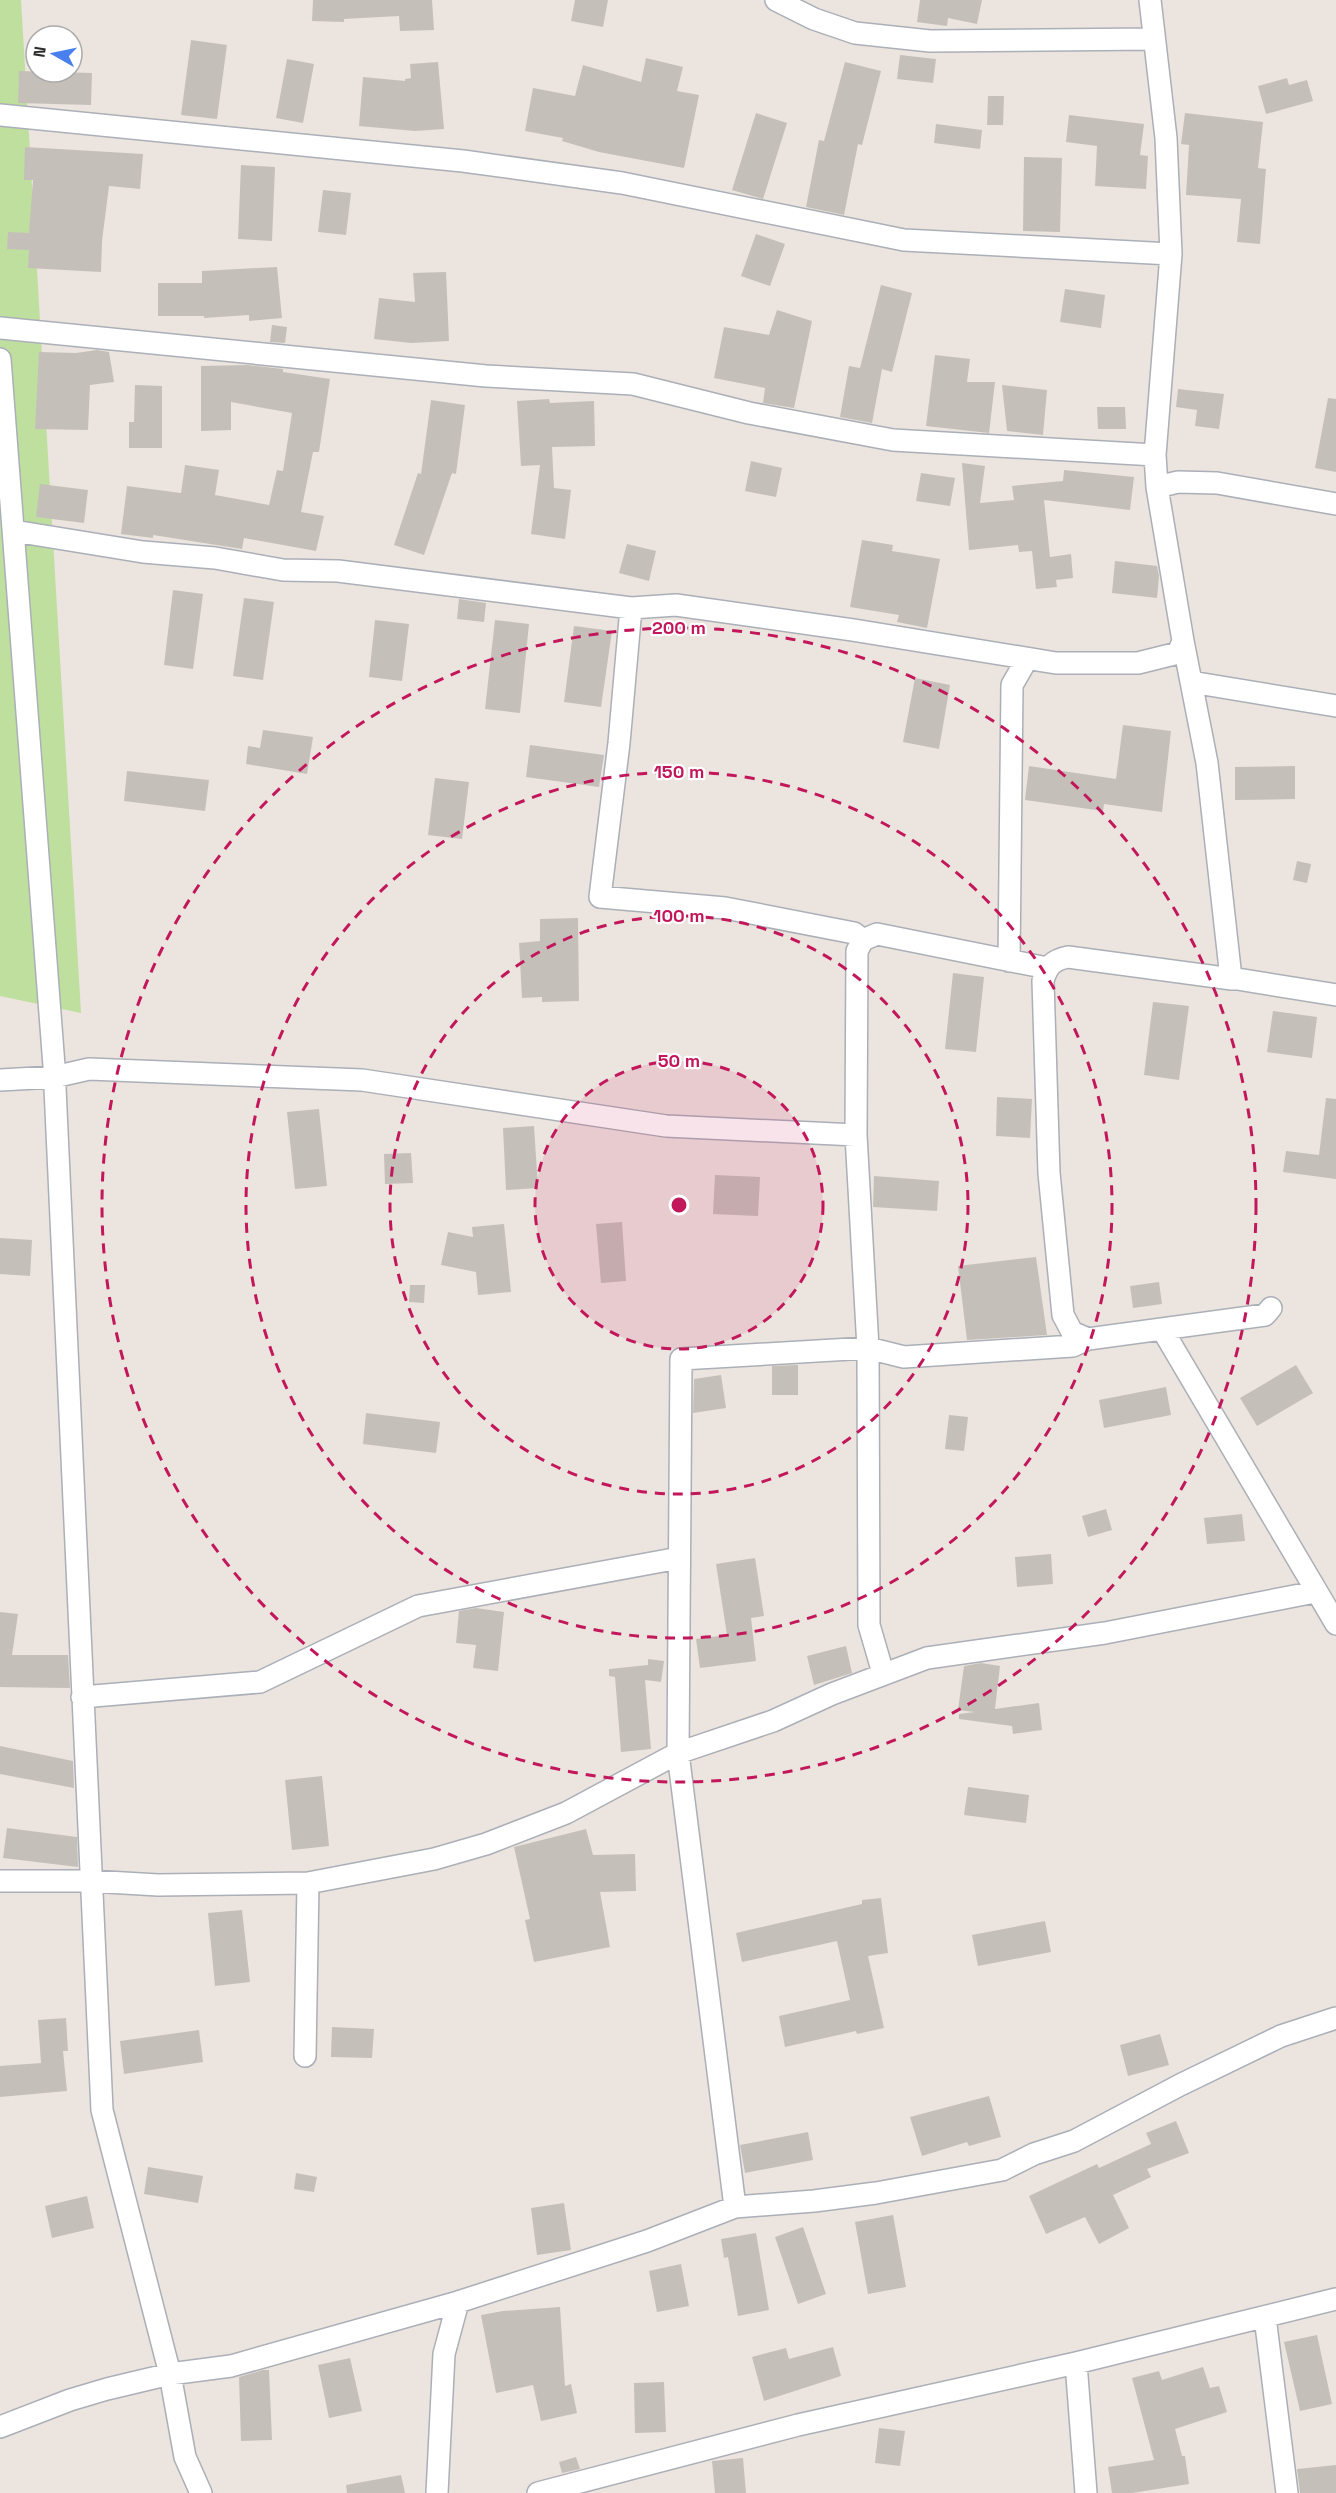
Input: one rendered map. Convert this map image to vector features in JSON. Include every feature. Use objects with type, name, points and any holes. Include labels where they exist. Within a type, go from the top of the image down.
[{"type":"street","points":[[776,0],[814,19],[855,33],[930,41],[1153,39]]},
{"type":"street","points":[[1150,0],[1166,138],[1171,254],[1155,454],[1157,487],[1183,641],[1207,763],[1228,963],[1232,979]]},
{"type":"street","points":[[0,116],[463,161],[622,183],[904,240],[1171,254]]},
{"type":"street","points":[[0,328],[486,376],[633,384],[749,413],[893,440],[1155,454]]},
{"type":"street","points":[[0,359],[54,1077],[102,2110],[170,2374],[185,2457],[201,2493]]},
{"type":"street","points":[[1157,487],[1178,482],[1217,483],[1336,504]]},
{"type":"street","points":[[14,531],[143,552],[215,558],[283,570],[339,571],[631,608],[676,605],[853,630],[1056,663],[1138,663],[1178,653],[1183,641]]},
{"type":"street","points":[[631,608],[619,743],[600,897],[725,908],[854,933],[863,940]]},
{"type":"street","points":[[1009,961],[1012,685],[1027,659]]},
{"type":"street","points":[[1191,682],[1336,706]]},
{"type":"street","points":[[883,1673],[869,1625],[868,1348],[856,1136],[857,951],[863,940],[877,934],[1047,968]]},
{"type":"street","points":[[1088,1339],[1072,1332],[1063,1315],[1048,1173],[1043,981],[1047,968],[1056,960],[1068,957],[1336,995]]},
{"type":"street","points":[[0,1080],[54,1077],[89,1069],[362,1080],[666,1126],[856,1136]]},
{"type":"street","points":[[735,2207],[678,1753],[681,1359],[868,1348],[904,1356],[1073,1346],[1088,1339],[1265,1315],[1271,1308]]},
{"type":"street","points":[[1162,1329],[1315,1592],[1336,1624]]},
{"type":"street","points":[[82,1697],[260,1682],[418,1606],[679,1558]]},
{"type":"street","points":[[0,1881],[90,1881],[158,1885],[308,1883],[435,1858],[486,1844],[566,1813],[678,1753],[773,1721],[883,1673],[927,1658],[1105,1633],[1315,1592]]},
{"type":"street","points":[[305,2056],[308,1883]]},
{"type":"street","points":[[0,2427],[70,2400],[170,2374],[231,2367],[458,2302],[647,2241],[735,2207],[866,2194],[1002,2170],[1034,2154],[1074,2141],[1180,2085],[1281,2036],[1336,2018]]},
{"type":"street","points":[[538,2493],[798,2425],[1076,2363],[1336,2299]]},
{"type":"street","points":[[437,2493],[444,2354],[458,2302]]},
{"type":"street","points":[[1265,2317],[1287,2493]]},
{"type":"street","points":[[1076,2363],[1086,2493]]},
{"type":"green space","points":[[0,0],[21,0],[24,84],[26,84],[81,1013],[0,996]]},
{"type":"building","points":[[313,0],[432,0],[434,30],[400,31],[399,16],[344,19],[344,22],[312,21]]},
{"type":"building","points":[[575,0],[608,0],[603,27],[571,21]]},
{"type":"building","points":[[920,0],[982,0],[977,24],[948,18],[947,26],[917,22]]},
{"type":"building","points":[[191,40],[227,45],[217,119],[181,115]]},
{"type":"building","points":[[900,55],[936,59],[933,83],[897,79]]},
{"type":"building","points":[[646,58],[683,67],[677,91],[699,95],[684,168],[599,152],[562,141],[563,138],[525,131],[533,88],[575,96],[583,65],[641,82]]},
{"type":"building","points":[[287,59],[314,64],[303,123],[276,118]]},
{"type":"building","points":[[438,62],[444,129],[415,131],[359,126],[363,77],[405,81],[411,78],[410,64]]},
{"type":"building","points":[[845,62],[881,71],[862,145],[858,144],[844,215],[806,207],[819,140],[824,141]]},
{"type":"building","points":[[19,71],[24,71],[24,84],[84,84],[84,73],[92,73],[91,105],[18,103]]},
{"type":"building","points":[[1287,78],[1289,85],[1307,80],[1313,101],[1266,114],[1258,86]]},
{"type":"building","points":[[988,96],[1004,96],[1003,125],[987,125]]},
{"type":"building","points":[[756,113],[787,123],[763,199],[732,190]]},
{"type":"building","points":[[1185,113],[1263,122],[1258,168],[1266,169],[1260,244],[1237,242],[1241,199],[1186,195],[1189,145],[1181,144]]},
{"type":"building","points":[[1069,115],[1144,124],[1140,155],[1148,156],[1146,189],[1095,186],[1097,146],[1066,142]]},
{"type":"building","points":[[936,124],[982,130],[980,149],[934,143]]},
{"type":"building","points":[[25,147],[143,154],[140,189],[109,186],[102,241],[101,272],[28,268],[29,250],[7,249],[8,232],[29,233],[33,180],[24,180]]},
{"type":"building","points":[[1024,157],[1062,158],[1060,232],[1023,231]]},
{"type":"building","points":[[241,165],[275,167],[272,241],[238,239]]},
{"type":"building","points":[[323,190],[351,193],[346,235],[318,232]]},
{"type":"building","points":[[756,234],[785,244],[770,286],[741,276]]},
{"type":"building","points":[[277,267],[282,318],[249,321],[249,315],[204,318],[204,316],[158,316],[158,283],[202,283],[202,271]]},
{"type":"building","points":[[446,272],[449,341],[411,343],[374,339],[379,298],[415,302],[413,273]]},
{"type":"building","points":[[881,285],[912,293],[892,372],[882,369],[872,423],[840,417],[849,366],[860,368]]},
{"type":"building","points":[[1065,289],[1105,295],[1101,328],[1060,322]]},
{"type":"building","points":[[777,310],[812,321],[794,408],[763,403],[765,388],[714,378],[724,327],[769,335]]},
{"type":"building","points":[[272,325],[287,327],[285,343],[270,342]]},
{"type":"building","points":[[97,350],[109,352],[114,382],[90,385],[88,430],[35,429],[39,352],[76,353]]},
{"type":"building","points":[[935,355],[970,359],[967,382],[995,382],[989,433],[926,426]]},
{"type":"building","points":[[247,365],[283,369],[283,372],[330,379],[319,452],[313,452],[301,512],[324,516],[316,551],[244,538],[242,549],[153,535],[153,538],[121,534],[127,486],[181,493],[185,465],[219,470],[215,495],[269,505],[277,470],[283,471],[292,413],[231,402],[231,430],[201,431],[201,366]]},
{"type":"building","points":[[135,385],[162,386],[162,448],[129,448],[129,422],[134,422]]},
{"type":"building","points":[[1002,385],[1047,390],[1043,435],[1007,431]]},
{"type":"building","points":[[1178,389],[1224,394],[1219,429],[1195,426],[1197,410],[1176,407]]},
{"type":"building","points":[[1328,398],[1336,399],[1336,472],[1315,468]]},
{"type":"building","points":[[549,399],[550,403],[594,401],[595,446],[552,447],[554,488],[571,490],[565,539],[531,534],[540,465],[521,466],[517,401]]},
{"type":"building","points":[[431,400],[465,405],[456,474],[452,473],[424,555],[394,545],[418,473],[421,474]]},
{"type":"building","points":[[1097,407],[1125,407],[1126,429],[1098,429]]},
{"type":"building","points":[[751,461],[782,468],[776,497],[745,491]]},
{"type":"building","points":[[962,463],[985,466],[980,503],[1014,500],[1012,486],[1063,481],[1064,470],[1134,477],[1130,510],[1044,500],[1050,557],[1071,554],[1073,578],[1056,580],[1057,587],[1036,589],[1032,551],[1019,552],[1018,545],[969,550]]},
{"type":"building","points":[[921,473],[955,478],[950,506],[916,501]]},
{"type":"building","points":[[40,484],[88,490],[84,523],[36,517]]},
{"type":"building","points":[[862,540],[893,545],[892,551],[940,559],[927,628],[897,622],[899,615],[850,607]]},
{"type":"building","points":[[627,544],[656,551],[649,581],[619,573]]},
{"type":"building","points":[[1115,561],[1157,566],[1159,576],[1157,598],[1112,593]]},
{"type":"building","points":[[173,590],[203,594],[193,669],[164,665]]},
{"type":"building","points":[[244,598],[274,602],[263,680],[233,676]]},
{"type":"building","points":[[459,599],[486,603],[484,622],[457,619]]},
{"type":"building","points":[[375,620],[409,624],[402,681],[369,677]]},
{"type":"building","points":[[495,620],[529,624],[520,713],[485,709]]},
{"type":"building","points":[[574,626],[612,631],[601,707],[564,702]]},
{"type":"building","points":[[915,678],[950,685],[939,749],[903,742]]},
{"type":"building","points":[[1123,725],[1171,731],[1162,812],[1104,804],[1103,811],[1025,800],[1029,766],[1116,779]]},
{"type":"building","points":[[263,730],[313,737],[307,774],[246,764],[248,746],[260,748]]},
{"type":"building","points":[[530,745],[604,755],[599,787],[526,777]]},
{"type":"building","points":[[1295,766],[1295,799],[1235,800],[1235,767]]},
{"type":"building","points":[[127,771],[209,780],[205,811],[124,801]]},
{"type":"building","points":[[435,778],[469,782],[462,839],[428,835]]},
{"type":"building","points":[[1297,861],[1311,864],[1307,883],[1293,880]]},
{"type":"building","points":[[578,918],[579,1001],[542,1002],[542,997],[522,998],[519,943],[540,941],[540,919]]},
{"type":"building","points":[[953,973],[984,977],[976,1052],[945,1049]]},
{"type":"building","points":[[1153,1002],[1189,1006],[1179,1080],[1144,1075]]},
{"type":"building","points":[[1273,1011],[1317,1017],[1312,1058],[1267,1052]]},
{"type":"building","points":[[997,1097],[1032,1099],[1030,1138],[996,1136]]},
{"type":"building","points":[[1326,1098],[1336,1099],[1336,1179],[1283,1172],[1286,1151],[1319,1155]]},
{"type":"building","points":[[319,1109],[327,1186],[295,1189],[287,1112]]},
{"type":"building","points":[[534,1126],[538,1188],[506,1190],[503,1128]]},
{"type":"building","points":[[411,1153],[413,1183],[385,1184],[384,1154]]},
{"type":"building","points":[[715,1175],[760,1177],[758,1216],[713,1214]]},
{"type":"building","points":[[874,1176],[939,1181],[937,1211],[873,1207]]},
{"type":"building","points":[[622,1222],[626,1281],[601,1283],[596,1224]]},
{"type":"building","points":[[504,1224],[511,1292],[478,1295],[476,1272],[441,1265],[448,1232],[473,1237],[472,1227]]},
{"type":"building","points":[[0,1238],[32,1240],[30,1276],[0,1274]]},
{"type":"building","points":[[1036,1257],[1047,1335],[967,1340],[958,1266]]},
{"type":"building","points":[[1159,1282],[1162,1304],[1133,1308],[1130,1286]]},
{"type":"building","points":[[410,1285],[425,1285],[424,1303],[409,1302]]},
{"type":"building","points":[[798,1365],[798,1395],[772,1395],[772,1366]]},
{"type":"building","points":[[1296,1365],[1313,1393],[1257,1426],[1240,1398]]},
{"type":"building","points":[[721,1375],[726,1408],[693,1413],[694,1379]]},
{"type":"building","points":[[1166,1387],[1171,1415],[1104,1428],[1099,1400]]},
{"type":"building","points":[[366,1413],[440,1422],[436,1453],[363,1444]]},
{"type":"building","points":[[949,1415],[968,1417],[964,1451],[945,1449]]},
{"type":"building","points":[[1106,1509],[1112,1530],[1088,1537],[1082,1516]]},
{"type":"building","points":[[1242,1514],[1245,1541],[1207,1544],[1204,1518]]},
{"type":"building","points":[[1051,1554],[1053,1584],[1017,1587],[1015,1557]]},
{"type":"building","points":[[755,1558],[764,1616],[751,1618],[756,1661],[700,1668],[696,1639],[727,1635],[716,1564]]},
{"type":"building","points":[[476,1608],[504,1612],[498,1671],[473,1668],[476,1645],[456,1643],[459,1611]]},
{"type":"building","points":[[0,1612],[18,1614],[12,1655],[68,1655],[70,1688],[0,1687]]},
{"type":"building","points":[[846,1646],[852,1673],[814,1685],[807,1656]]},
{"type":"building","points":[[648,1659],[664,1661],[661,1682],[645,1680],[651,1749],[621,1752],[615,1677],[609,1676],[609,1669],[648,1665]]},
{"type":"building","points":[[981,1663],[1000,1666],[995,1709],[1039,1703],[1042,1730],[1013,1734],[1012,1726],[959,1719],[959,1714],[975,1712],[958,1710],[964,1666]]},
{"type":"building","points":[[0,1746],[73,1761],[74,1788],[0,1774]]},
{"type":"building","points":[[322,1776],[329,1846],[292,1850],[285,1780]]},
{"type":"building","points":[[968,1787],[1029,1795],[1026,1823],[964,1815]]},
{"type":"building","points":[[7,1828],[77,1837],[78,1867],[3,1858]]},
{"type":"building","points":[[586,1829],[593,1855],[635,1854],[636,1891],[600,1892],[610,1947],[534,1962],[525,1920],[530,1919],[514,1847]]},
{"type":"building","points":[[881,1898],[888,1953],[868,1956],[884,2028],[857,2034],[856,2031],[785,2047],[779,2016],[850,2000],[837,1941],[742,1962],[736,1933],[862,1904],[862,1900]]},
{"type":"building","points":[[242,1910],[250,1982],[215,1986],[208,1913]]},
{"type":"building","points":[[1045,1921],[1051,1952],[978,1966],[972,1935]]},
{"type":"building","points":[[66,2018],[68,2051],[63,2051],[67,2091],[0,2097],[0,2066],[41,2063],[38,2020]]},
{"type":"building","points":[[332,2027],[374,2029],[372,2058],[331,2057]]},
{"type":"building","points":[[199,2030],[203,2062],[124,2074],[120,2041]]},
{"type":"building","points":[[1160,2034],[1169,2065],[1128,2076],[1120,2045]]},
{"type":"building","points":[[989,2096],[1001,2137],[969,2146],[967,2142],[922,2156],[910,2117]]},
{"type":"building","points":[[1176,2121],[1189,2153],[1147,2169],[1151,2177],[1113,2195],[1129,2228],[1099,2244],[1085,2217],[1046,2234],[1029,2196],[1097,2164],[1099,2168],[1151,2144],[1146,2133]]},
{"type":"building","points":[[808,2132],[813,2160],[745,2173],[740,2145]]},
{"type":"building","points":[[148,2167],[203,2176],[198,2203],[144,2194]]},
{"type":"building","points":[[296,2173],[317,2177],[314,2192],[294,2189]]},
{"type":"building","points":[[87,2196],[94,2228],[52,2238],[45,2206]]},
{"type":"building","points":[[564,2203],[571,2250],[537,2255],[531,2208]]},
{"type":"building","points":[[893,2215],[906,2287],[868,2294],[855,2222]]},
{"type":"building","points":[[803,2227],[826,2294],[798,2304],[775,2237]]},
{"type":"building","points":[[756,2233],[769,2310],[738,2316],[728,2257],[724,2258],[721,2239]]},
{"type":"building","points":[[681,2264],[689,2306],[657,2312],[649,2271]]},
{"type":"building","points":[[560,2307],[565,2386],[571,2384],[577,2413],[541,2421],[533,2385],[496,2393],[481,2315]]},
{"type":"building","points":[[1317,2335],[1332,2404],[1300,2411],[1284,2342]]},
{"type":"building","points":[[833,2347],[841,2376],[764,2401],[752,2357],[786,2348],[789,2359]]},
{"type":"building","points":[[350,2358],[362,2411],[329,2418],[318,2365]]},
{"type":"building","points":[[1203,2367],[1210,2388],[1219,2386],[1227,2412],[1175,2429],[1182,2456],[1185,2456],[1189,2484],[1132,2493],[1112,2493],[1108,2467],[1154,2460],[1132,2378],[1159,2371],[1162,2380]]},
{"type":"building","points":[[269,2370],[272,2440],[241,2441],[239,2377]]},
{"type":"building","points":[[664,2382],[666,2432],[635,2433],[634,2383]]},
{"type":"building","points":[[879,2428],[905,2431],[900,2466],[875,2463]]},
{"type":"building","points":[[576,2457],[580,2469],[562,2473],[559,2462]]},
{"type":"building","points":[[743,2458],[746,2493],[715,2493],[712,2461]]},
{"type":"building","points":[[1336,2465],[1336,2493],[1300,2493],[1297,2469]]},
{"type":"building","points":[[401,2475],[405,2493],[347,2493],[346,2485]]}]
